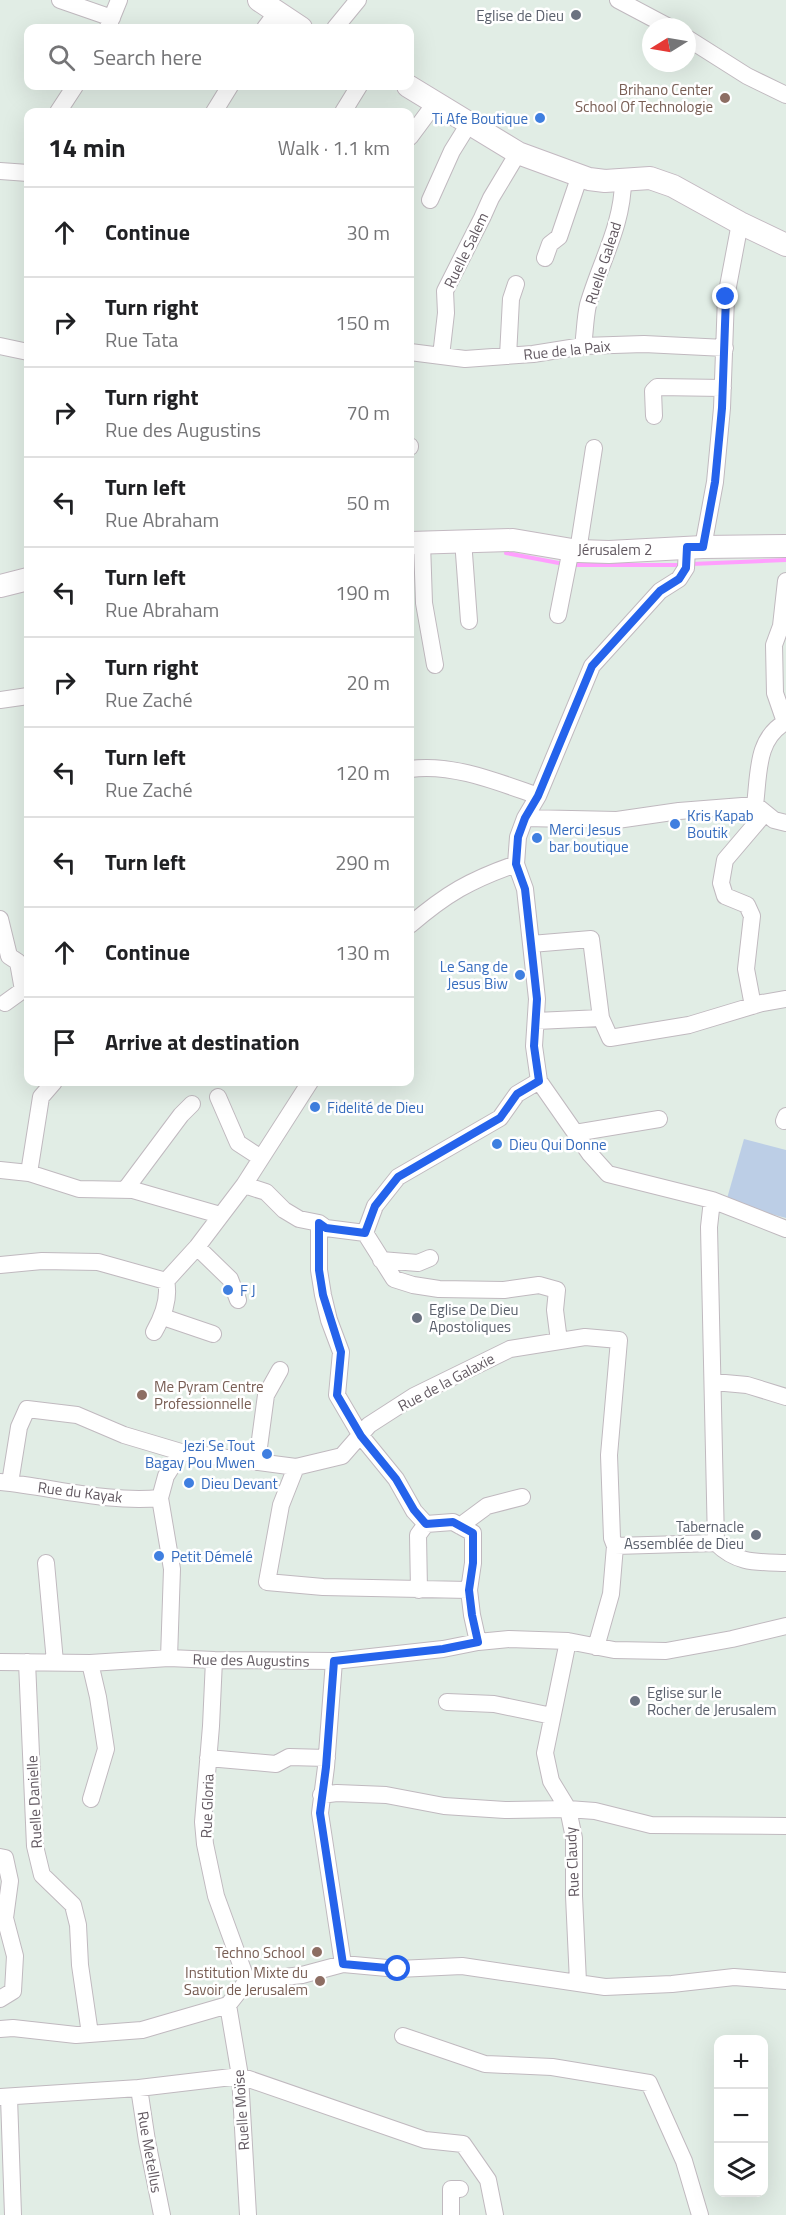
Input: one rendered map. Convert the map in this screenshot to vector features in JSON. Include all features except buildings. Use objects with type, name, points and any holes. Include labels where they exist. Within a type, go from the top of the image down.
[{"type":"street","points":[[60,0],[110,23],[119,0]]},
{"type":"street","points":[[338,24],[358,0]]},
{"type":"street","points":[[618,0],[653,8]]},
{"type":"street","points":[[267,9],[295,24]]},
{"type":"street","points":[[696,44],[747,76],[786,95]]},
{"type":"street","points":[[414,89],[518,153],[580,175],[605,181],[650,178],[674,186],[740,223],[786,245]]},
{"type":"street","points":[[61,108],[72,90]]},
{"type":"street","points":[[216,108],[228,90]]},
{"type":"street","points":[[345,108],[357,90]]},
{"type":"street","points":[[414,132],[436,102]]},
{"type":"street","points":[[430,200],[452,151],[470,122]]},
{"type":"street","name":"Ruelle Salem","points":[[441,356],[446,313],[445,291],[490,198],[518,153]]},
{"type":"street","points":[[0,171],[24,168]]},
{"type":"street","points":[[545,258],[550,244],[558,237],[580,175]]},
{"type":"street","name":"Ruelle Galead","points":[[583,346],[588,306],[611,244],[623,199],[623,180]]},
{"type":"street","points":[[740,223],[726,297],[723,388],[715,482],[691,555],[679,579],[660,591],[592,666],[538,796],[525,818],[518,837],[516,864],[525,889],[537,999],[534,1046],[539,1081],[590,1154],[608,1174],[712,1200],[786,1229]]},
{"type":"street","points":[[507,356],[511,299],[516,284]]},
{"type":"street","name":"Rue de la Paix","points":[[414,353],[465,359],[583,346],[644,344],[725,348]]},
{"type":"street","points":[[0,346],[24,347]]},
{"type":"street","points":[[654,416],[653,391],[657,387],[723,388]]},
{"type":"street","points":[[558,615],[575,550],[594,448]]},
{"type":"street","points":[[463,540],[469,621]]},
{"type":"street","name":"Jérusalem 2","points":[[416,543],[513,540],[575,550],[691,555],[786,548]]},
{"type":"street","points":[[416,543],[435,665]]},
{"type":"street","points":[[0,585],[24,580]]},
{"type":"street","points":[[753,1006],[746,969],[752,916],[747,905],[726,896],[721,883],[725,860],[760,809],[760,760],[766,739],[772,731],[785,722],[775,693],[774,645],[781,626],[786,581]]},
{"type":"street","points":[[0,700],[24,697]]},
{"type":"street","points":[[414,769],[444,768],[538,796]]},
{"type":"street","points":[[525,818],[617,820],[680,811],[760,809],[774,820],[786,823]]},
{"type":"street","points":[[414,922],[451,893],[481,876],[516,864]]},
{"type":"street","points":[[0,919],[5,959]]},
{"type":"street","points":[[531,944],[591,939],[602,1018],[610,1038],[689,1025],[786,999]]},
{"type":"street","points":[[5,959],[24,952]]},
{"type":"street","points":[[5,959],[18,962],[23,990],[5,1003]]},
{"type":"street","points":[[536,1021],[602,1018]]},
{"type":"street","points":[[365,1233],[375,1206],[398,1177],[500,1118],[517,1094],[539,1081]]},
{"type":"street","points":[[29,1173],[40,1097],[50,1086]]},
{"type":"street","points":[[166,1281],[197,1247],[244,1185],[307,1086]]},
{"type":"street","points":[[218,1097],[238,1143],[261,1158]]},
{"type":"street","points":[[125,1190],[181,1115],[192,1104]]},
{"type":"street","points":[[575,1133],[659,1119]]},
{"type":"street","points":[[0,1170],[29,1173],[79,1189],[133,1190],[220,1215]]},
{"type":"street","points":[[244,1185],[266,1192],[285,1210],[299,1219],[319,1223],[326,1228],[365,1233]]},
{"type":"street","points":[[712,1200],[709,1227],[716,1543],[728,1555],[756,1562],[786,1563]]},
{"type":"street","points":[[319,1223],[319,1270],[323,1295],[341,1352],[337,1395],[361,1436],[396,1479],[414,1510],[426,1524]]},
{"type":"street","points":[[365,1233],[394,1279],[413,1285],[439,1289],[501,1290],[539,1286],[557,1290],[555,1310],[559,1341]]},
{"type":"street","points":[[197,1247],[230,1279],[238,1300]]},
{"type":"street","points":[[381,1260],[418,1263],[430,1258]]},
{"type":"street","points":[[0,1265],[98,1262],[166,1281]]},
{"type":"street","points":[[154,1332],[163,1317],[168,1291],[166,1281]]},
{"type":"street","points":[[163,1317],[213,1334]]},
{"type":"street","name":"Rue de la Galaxie","points":[[5,1482],[19,1427],[27,1409],[77,1415],[124,1435],[181,1452],[296,1467],[342,1456],[369,1425],[414,1396],[510,1349],[585,1336],[620,1340],[609,1455],[612,1538],[615,1546],[611,1594],[596,1647]]},
{"type":"street","points":[[257,1462],[266,1395],[280,1371]]},
{"type":"street","points":[[714,1382],[747,1385],[786,1397]]},
{"type":"street","points":[[169,1658],[172,1569],[159,1498],[166,1476],[181,1452]]},
{"type":"street","points":[[296,1467],[281,1505],[267,1582],[323,1587],[469,1590]]},
{"type":"street","name":"Rue du Kayak","points":[[5,1482],[106,1496],[147,1500],[159,1498]]},
{"type":"street","points":[[460,1526],[487,1506],[522,1497]]},
{"type":"street","points":[[419,1590],[418,1535],[426,1524],[453,1522],[473,1533],[473,1563],[469,1590],[478,1642]]},
{"type":"street","points":[[615,1546],[716,1543]]},
{"type":"street","points":[[46,1563],[55,1662]]},
{"type":"street","name":"Rue des Augustins","points":[[0,1662],[90,1663],[169,1658],[334,1661],[509,1639],[568,1641],[614,1650],[666,1651],[786,1626]]},
{"type":"street","name":"Rue Claudy","points":[[568,1641],[545,1753],[551,1781],[568,1809],[574,1838],[578,1982]]},
{"type":"street","name":"Rue Gloria","points":[[214,1660],[203,1822],[205,1844],[216,1896],[247,1981]]},
{"type":"street","points":[[334,1661],[327,1758],[320,1813],[343,1964]]},
{"type":"street","name":"Ruelle Danielle","points":[[27,1662],[35,1846],[42,1875],[73,1905],[78,1925],[80,1965],[90,2034]]},
{"type":"street","points":[[90,1663],[106,1749],[91,1800]]},
{"type":"street","points":[[447,1702],[494,1704],[552,1716]]},
{"type":"street","points":[[208,1758],[276,1764],[289,1757],[327,1758]]},
{"type":"street","points":[[321,1795],[337,1793],[386,1795],[444,1806],[505,1810],[595,1811],[651,1825],[786,1828]]},
{"type":"street","points":[[0,1857],[5,1858],[10,1881],[5,1918],[15,1956],[13,1991],[0,1999]]},
{"type":"street","points":[[0,2009],[5,2028],[76,2035],[142,2030],[228,2005],[247,1981],[302,1975],[343,1964],[398,1969],[462,1966],[605,1987],[672,1984],[734,1977],[786,1981]]},
{"type":"street","name":"Ruelle Moïse","points":[[228,2005],[240,2076],[248,2215]]},
{"type":"street","points":[[402,2036],[485,2064],[552,2067],[649,2083],[684,2161],[700,2215]]},
{"type":"street","points":[[0,2214],[14,2215],[4,2097],[139,2088],[240,2076],[425,2140],[463,2144],[488,2180],[495,2215]]},
{"type":"street","name":"Rue Metellus","points":[[139,2088],[162,2215]]},
{"type":"street","points":[[451,2215],[451,2189],[460,2189]]},
{"type":"shaded area","points":[[744,1139],[786,1150],[786,1218],[726,1202]]},
{"type":"waterway","points":[[506,553],[564,564]]},
{"type":"waterway","points":[[691,564],[786,560]]},
{"type":"waterway","points":[[571,565],[680,565]]},
{"type":"place","name":"Eglise de Dieu","points":[[576,15]]},
{"type":"place","name":"Brihano Center School Of Technologie","points":[[725,98]]},
{"type":"place","name":"Ti Afe Boutique","points":[[540,118]]},
{"type":"place","name":"Kris Kapab Boutik","points":[[675,824]]},
{"type":"place","name":"Merci Jesus bar boutique","points":[[537,838]]},
{"type":"place","name":"Le Sang de Jesus Biw","points":[[520,975]]},
{"type":"place","name":"Fidelité de Dieu","points":[[315,1107]]},
{"type":"place","name":"Dieu Qui Donne","points":[[497,1144]]},
{"type":"place","name":"F J","points":[[228,1290]]},
{"type":"place","name":"Eglise De Dieu Apostoliques","points":[[417,1318]]},
{"type":"place","name":"Me Pyram Centre Professionnelle","points":[[142,1395]]},
{"type":"place","name":"Jezi Se Tout Bagay Pou Mwen","points":[[267,1454]]},
{"type":"place","name":"Dieu Devant","points":[[189,1483]]},
{"type":"place","name":"Tabernacle Assemblée de Dieu","points":[[756,1535]]},
{"type":"place","name":"Petit Démelé","points":[[159,1556]]},
{"type":"place","name":"Eglise sur le Rocher de Jerusalem","points":[[635,1701]]},
{"type":"place","name":"Techno School","points":[[317,1952]]},
{"type":"place","name":"Institution Mixte du Savoir de Jerusalem","points":[[320,1981]]},
{"type":"route","points":[[398,1969],[343,1964],[320,1813],[334,1661],[443,1649],[478,1642],[469,1590],[473,1563],[473,1533],[453,1522],[426,1524],[414,1510],[396,1479],[361,1436],[337,1395],[341,1352],[329,1320],[323,1295],[319,1270],[319,1223],[326,1228],[365,1233],[375,1206],[398,1177],[500,1118],[517,1094],[539,1081],[534,1046],[537,999],[525,889],[516,864],[518,837],[525,818],[538,796],[592,666],[660,591],[679,579],[686,568],[687,547],[703,547],[715,482],[722,408],[726,297]]}]
